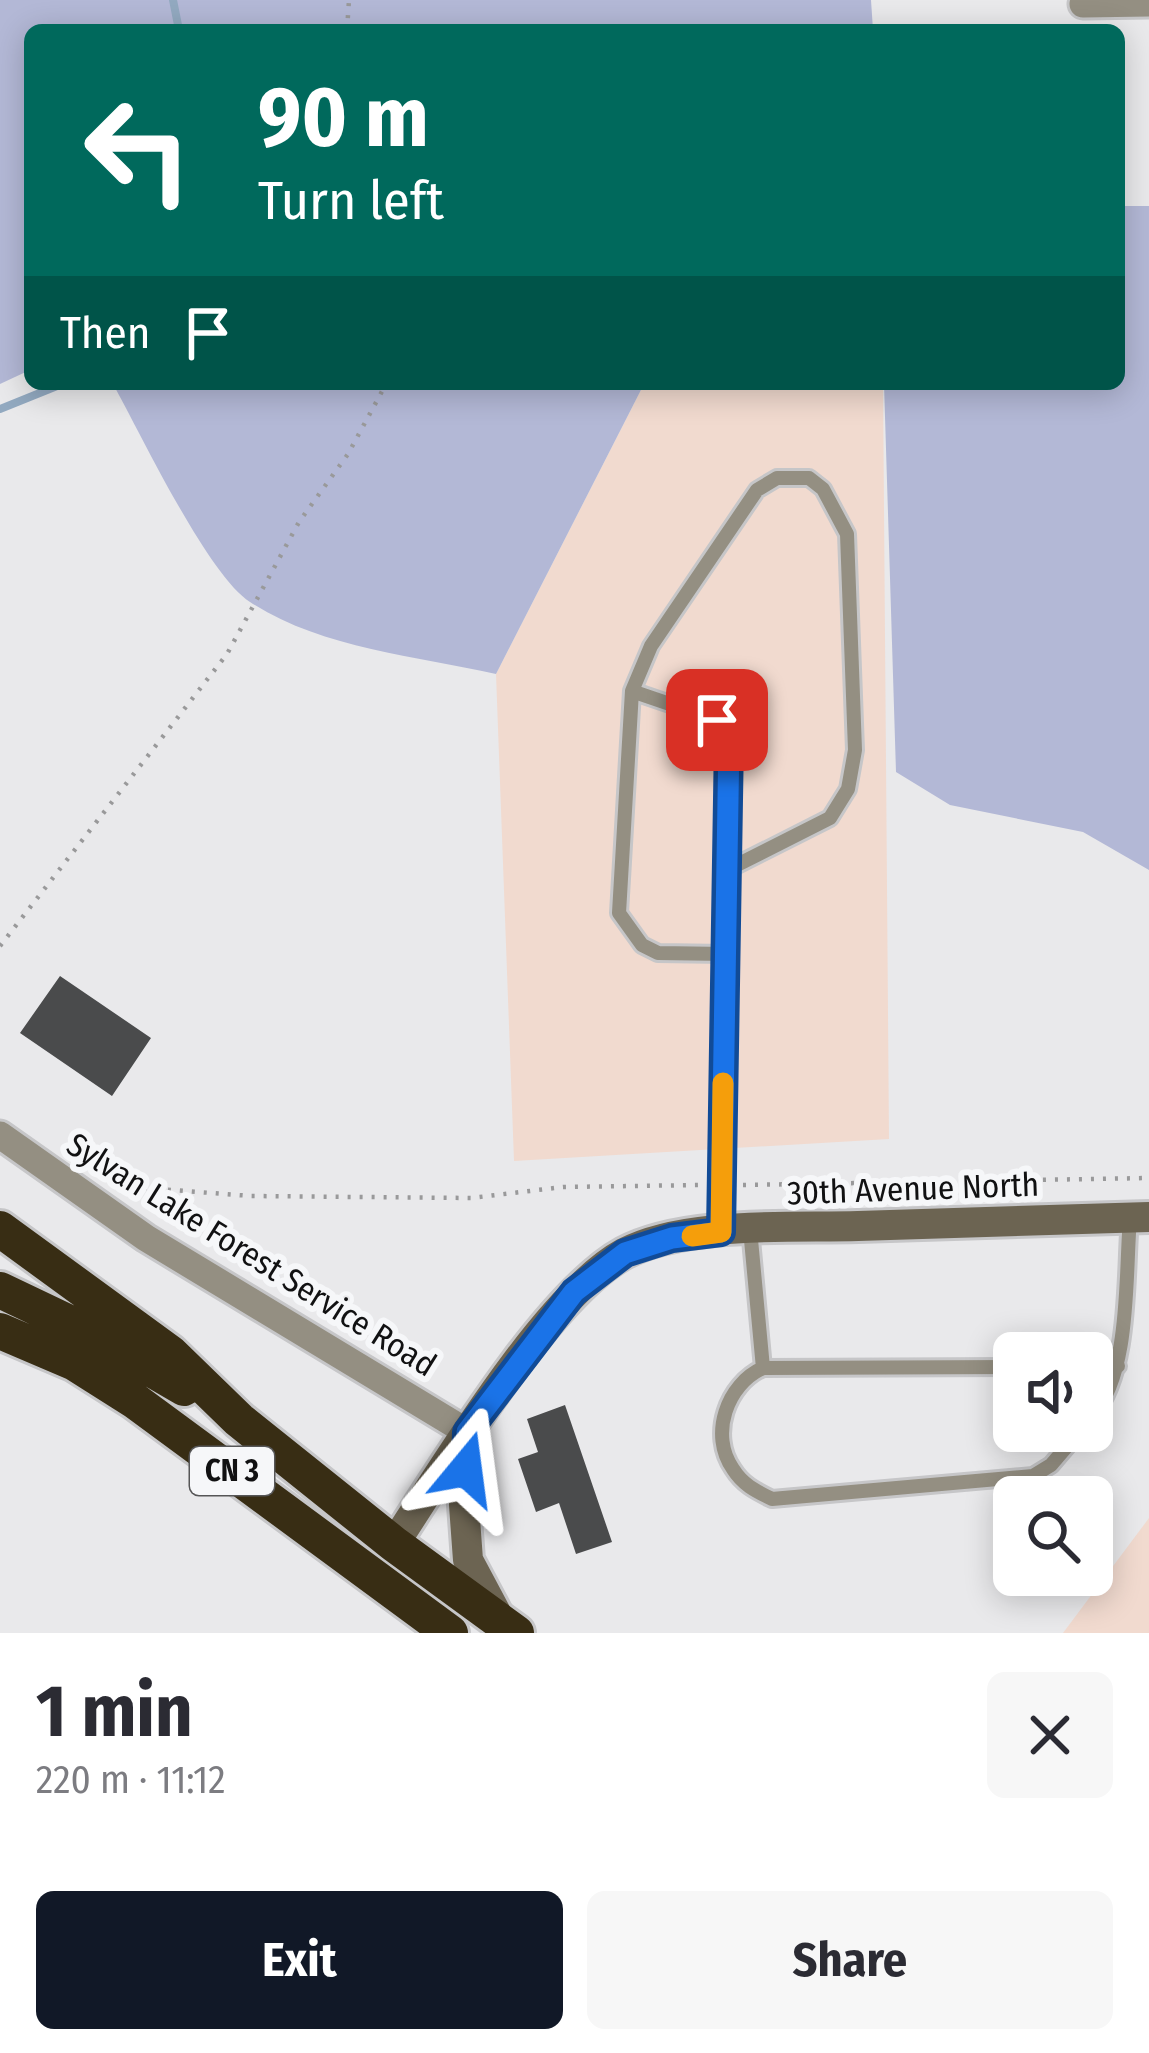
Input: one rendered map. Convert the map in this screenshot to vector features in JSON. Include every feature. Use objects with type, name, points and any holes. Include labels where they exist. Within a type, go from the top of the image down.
[{"type":"highway","points":[[0,1229],[170,1353],[239,1420]]},
{"type":"highway","name":"CN 3","points":[[0,1290],[86,1331],[239,1420],[394,1544],[508,1627]]},
{"type":"highway","name":"CN 3","points":[[0,1331],[75,1363],[135,1401],[450,1633]]},
{"type":"street","points":[[1083,4],[1149,3]]},
{"type":"street","name":"Sylvan Lake Forest Service Road","points":[[0,1135],[146,1238],[467,1432]]},
{"type":"street","name":"30th Avenue North","points":[[394,1544],[467,1432],[574,1292],[625,1253],[672,1238],[736,1230],[1140,1217]]},
{"type":"street","points":[[467,1432],[468,1560],[508,1627]]},
{"type":"lane","points":[[726,954],[658,953],[642,945],[619,913],[632,691],[651,646],[757,490],[777,478],[809,478],[823,489],[847,534],[855,750],[848,789],[830,818],[727,870]]},
{"type":"lane","points":[[632,691],[717,720],[729,738],[722,1185],[736,1230],[763,1368]]},
{"type":"lane","points":[[1113,1382],[1140,1217]]},
{"type":"lane","points":[[1113,1366],[1118,1366]]},
{"type":"lane","points":[[993,1367],[763,1368],[748,1375],[734,1391],[724,1417],[729,1465],[747,1486],[772,1499],[1033,1476],[1063,1452]]},
{"type":"path","points":[[0,946],[227,654],[299,522],[348,454],[383,390]]},
{"type":"path","points":[[67,1182],[251,1196],[471,1198],[563,1187],[1149,1178]]},
{"type":"shaded area","points":[[0,0],[871,0],[873,24],[24,24],[24,373],[0,384]]},
{"type":"shaded area","points":[[1125,206],[1149,206],[1149,870],[1083,832],[950,805],[896,772],[884,390],[1125,390]]},
{"type":"shaded area","points":[[116,390],[641,390],[496,674],[337,640],[277,618],[250,602],[214,563]]},
{"type":"shaded area","points":[[641,390],[883,390],[889,1139],[514,1161],[496,674]]},
{"type":"shaded area","points":[[1149,1518],[1149,1633],[1063,1633],[1091,1596],[1113,1596],[1113,1566]]},
{"type":"building","points":[[60,976],[151,1038],[112,1096],[20,1033]]},
{"type":"building","points":[[565,1405],[612,1542],[576,1554],[559,1503],[536,1512],[518,1459],[538,1452],[527,1419]]},
{"type":"waterway","points":[[173,0],[178,24]]},
{"type":"waterway","points":[[0,409],[47,390]]},
{"type":"slow traffic","points":[[692,1236],[721,1232],[723,1083]]},
{"type":"route","points":[[466,1469],[467,1432],[574,1292],[625,1253],[672,1238],[721,1232],[729,738],[717,720]]}]
